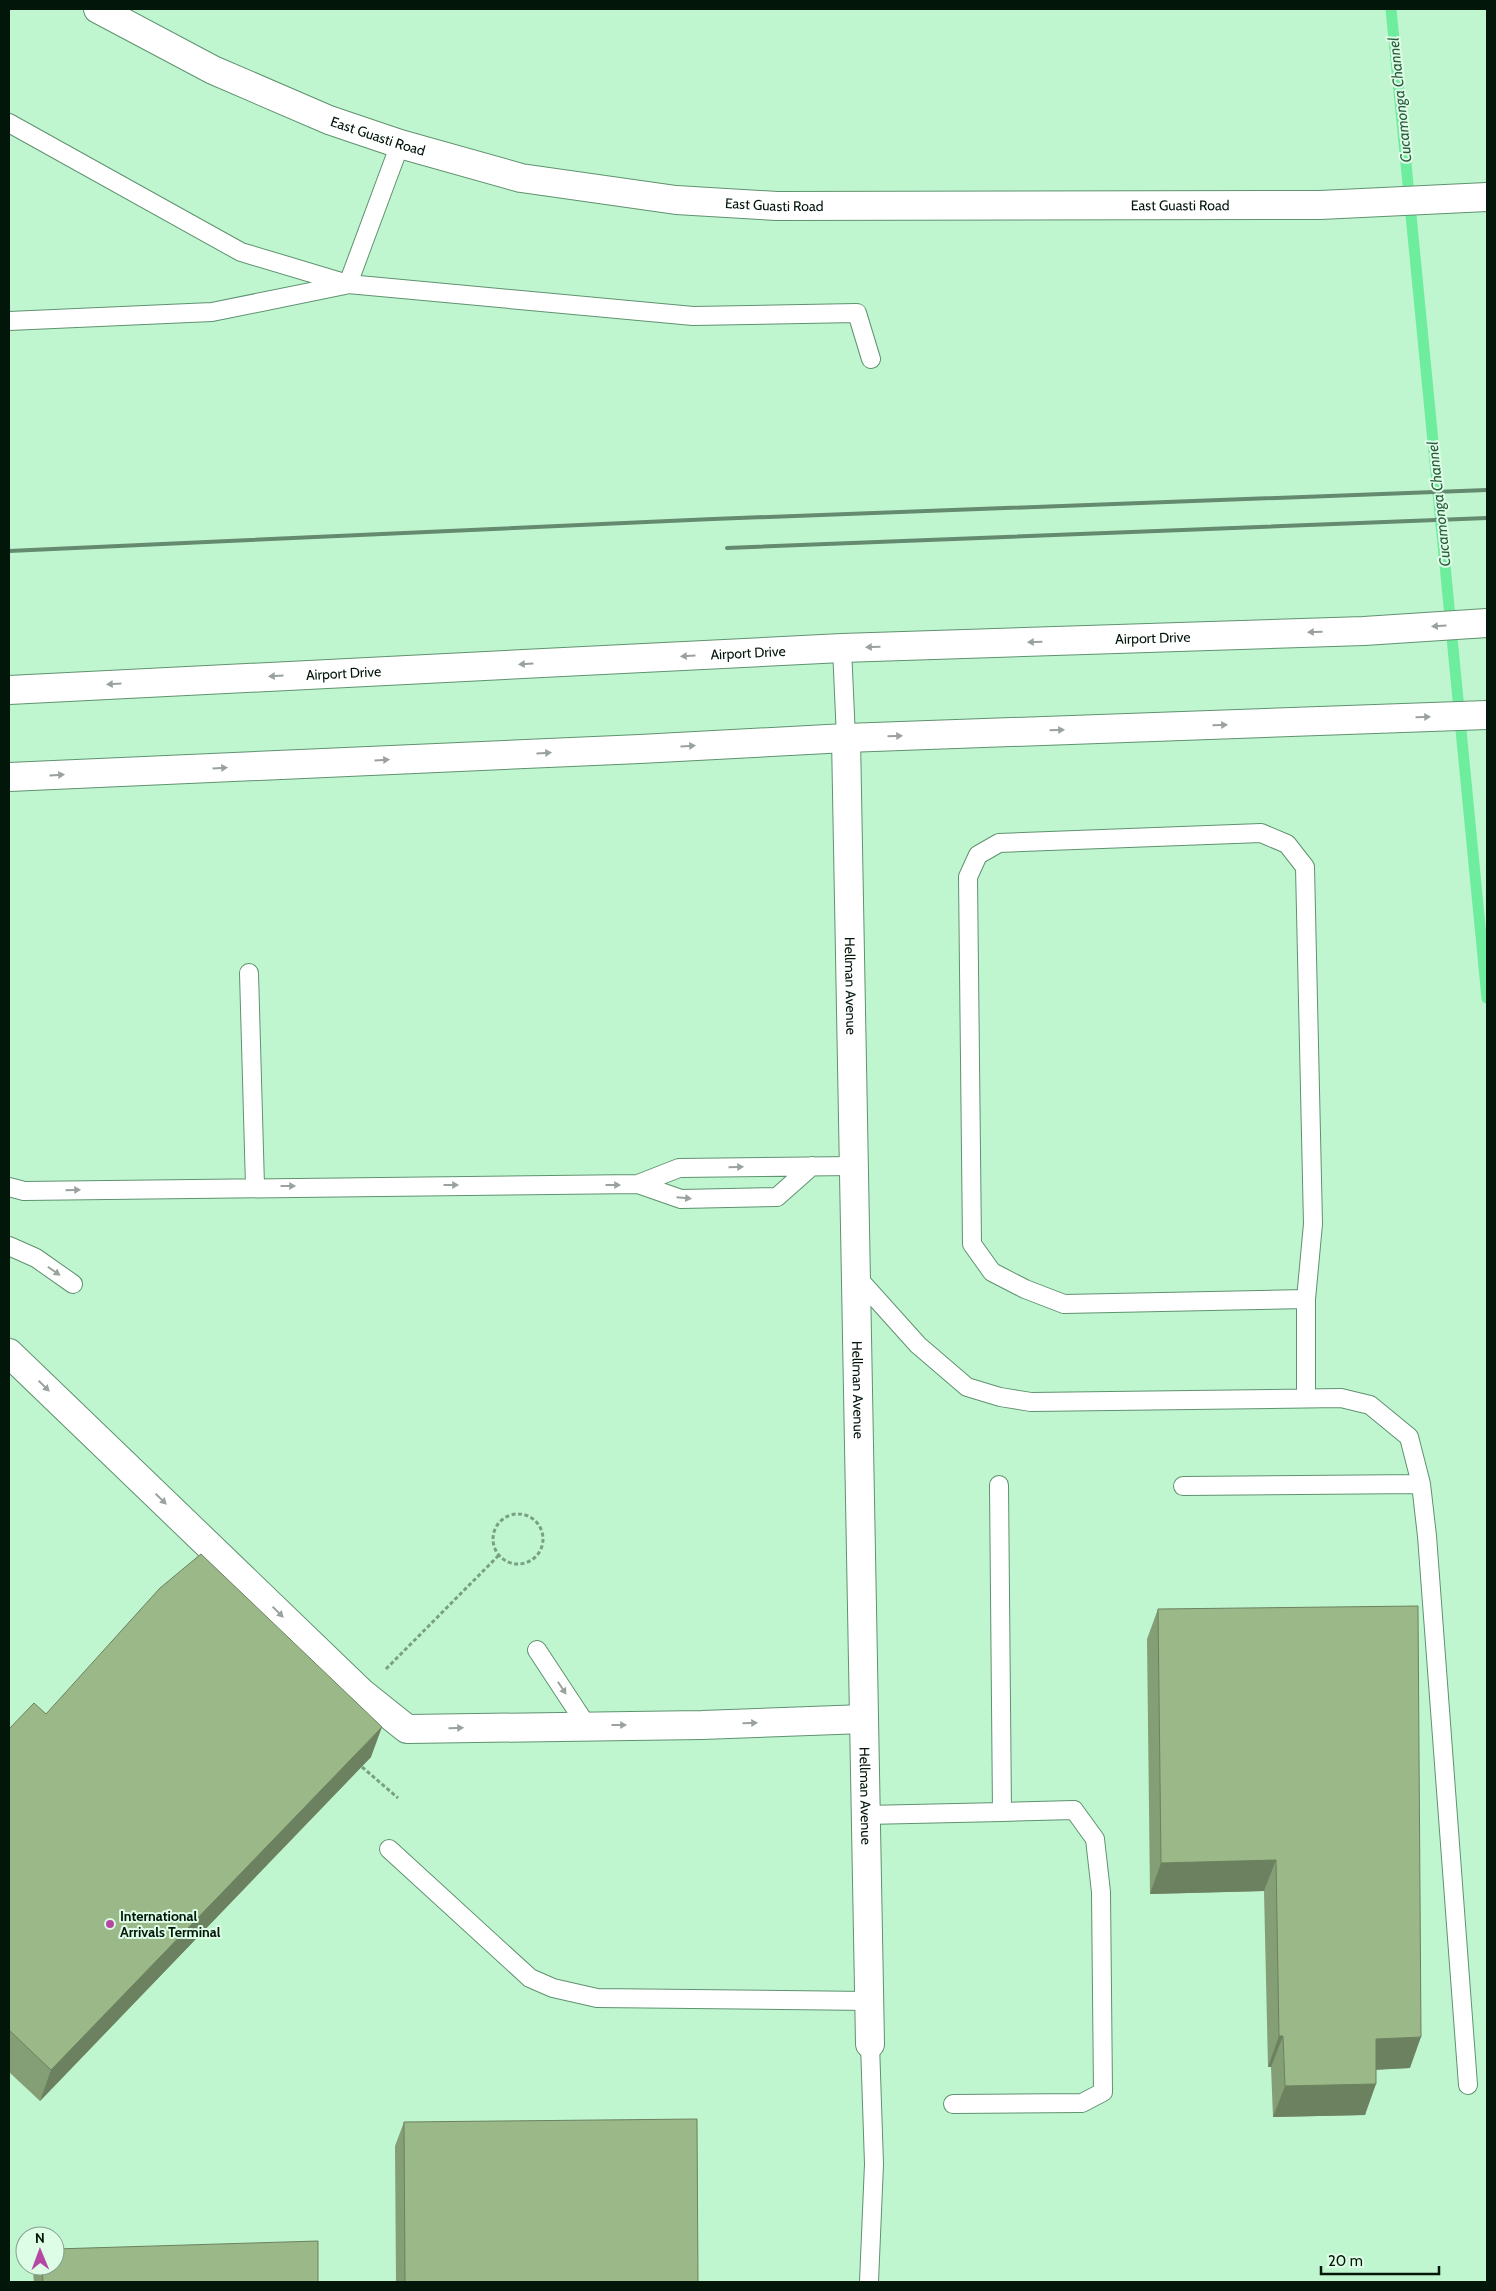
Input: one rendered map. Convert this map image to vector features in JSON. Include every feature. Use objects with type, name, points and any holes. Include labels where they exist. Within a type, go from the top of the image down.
[{"type":"street","name":"East Guasti Road","points":[[98,9],[213,70],[329,120],[400,144],[521,178],[685,200],[777,206],[1320,205],[1487,197]]},
{"type":"street","name":"Airport Drive","points":[[9,690],[842,648],[1364,631],[1487,623]]},
{"type":"street","points":[[9,777],[846,738],[1487,715]]},
{"type":"street","name":"Hellman Avenue","points":[[846,738],[870,2044]]},
{"type":"street","points":[[9,1353],[362,1693],[407,1729],[702,1725],[864,1719]]},
{"type":"lane","points":[[9,123],[242,252],[348,284],[693,316],[857,313],[871,359]]},
{"type":"lane","points":[[348,284],[400,144]]},
{"type":"lane","points":[[9,321],[212,312],[348,284]]},
{"type":"lane","points":[[842,648],[846,738]]},
{"type":"lane","points":[[1306,1299],[1064,1304],[992,1272],[972,1244],[968,877],[978,855],[999,843],[1261,833],[1287,844],[1305,867],[1313,1224],[1306,1299],[1306,1398]]},
{"type":"lane","points":[[249,973],[255,1186]]},
{"type":"lane","points":[[9,1187],[24,1190],[255,1186],[638,1184],[681,1199],[777,1197],[812,1166]]},
{"type":"lane","points":[[638,1184],[679,1168],[854,1166]]},
{"type":"lane","points":[[9,1246],[36,1258],[73,1284]]},
{"type":"lane","points":[[856,1276],[918,1345],[967,1387],[1000,1397],[1030,1402],[1341,1398],[1370,1405],[1391,1420],[1409,1437],[1421,1484],[1433,1615],[1468,2085]]},
{"type":"lane","points":[[1183,1486],[1421,1484]]},
{"type":"lane","points":[[999,1485],[1002,1812]]},
{"type":"lane","points":[[1413,1615],[1433,1615]]},
{"type":"lane","points":[[537,1650],[586,1726]]},
{"type":"lane","points":[[866,1815],[1074,1810],[1095,1839],[1101,1892],[1103,2092],[1082,2103],[953,2104]]},
{"type":"lane","points":[[389,1849],[530,1978],[553,1988],[597,1998],[869,2001]]},
{"type":"lane","points":[[869,2282],[874,2164],[870,2044]]},
{"type":"path","points":[[510,1516],[526,1516],[539,1525],[543,1542],[536,1557],[521,1564],[505,1561],[499,1556],[493,1541],[494,1533],[502,1520],[510,1516]]},
{"type":"path","points":[[362,1693],[499,1556]]},
{"type":"path","points":[[362,1767],[398,1798]]},
{"type":"building","name":"International Arrivals Terminal","points":[[201,1554],[382,1727],[51,2070],[9,2030],[9,1729],[34,1703],[46,1714],[160,1588]]},
{"type":"building","points":[[1418,1606],[1421,2037],[1376,2039],[1376,2084],[1285,2086],[1283,2036],[1279,2036],[1276,1860],[1161,1863],[1158,1609]]},
{"type":"building","points":[[697,2119],[698,2282],[405,2282],[404,2122]]},
{"type":"building","points":[[318,2241],[318,2282],[43,2282],[43,2276],[65,2276],[65,2249]]},
{"type":"waterway","name":"Cucamonga Channel","points":[[1391,9],[1487,998]]},
{"type":"railway","points":[[9,551],[713,519],[1487,490]]},
{"type":"railway","points":[[727,548],[1487,518]]},
{"type":"place","name":"International Arrivals Terminal","points":[[110,1924]]}]
